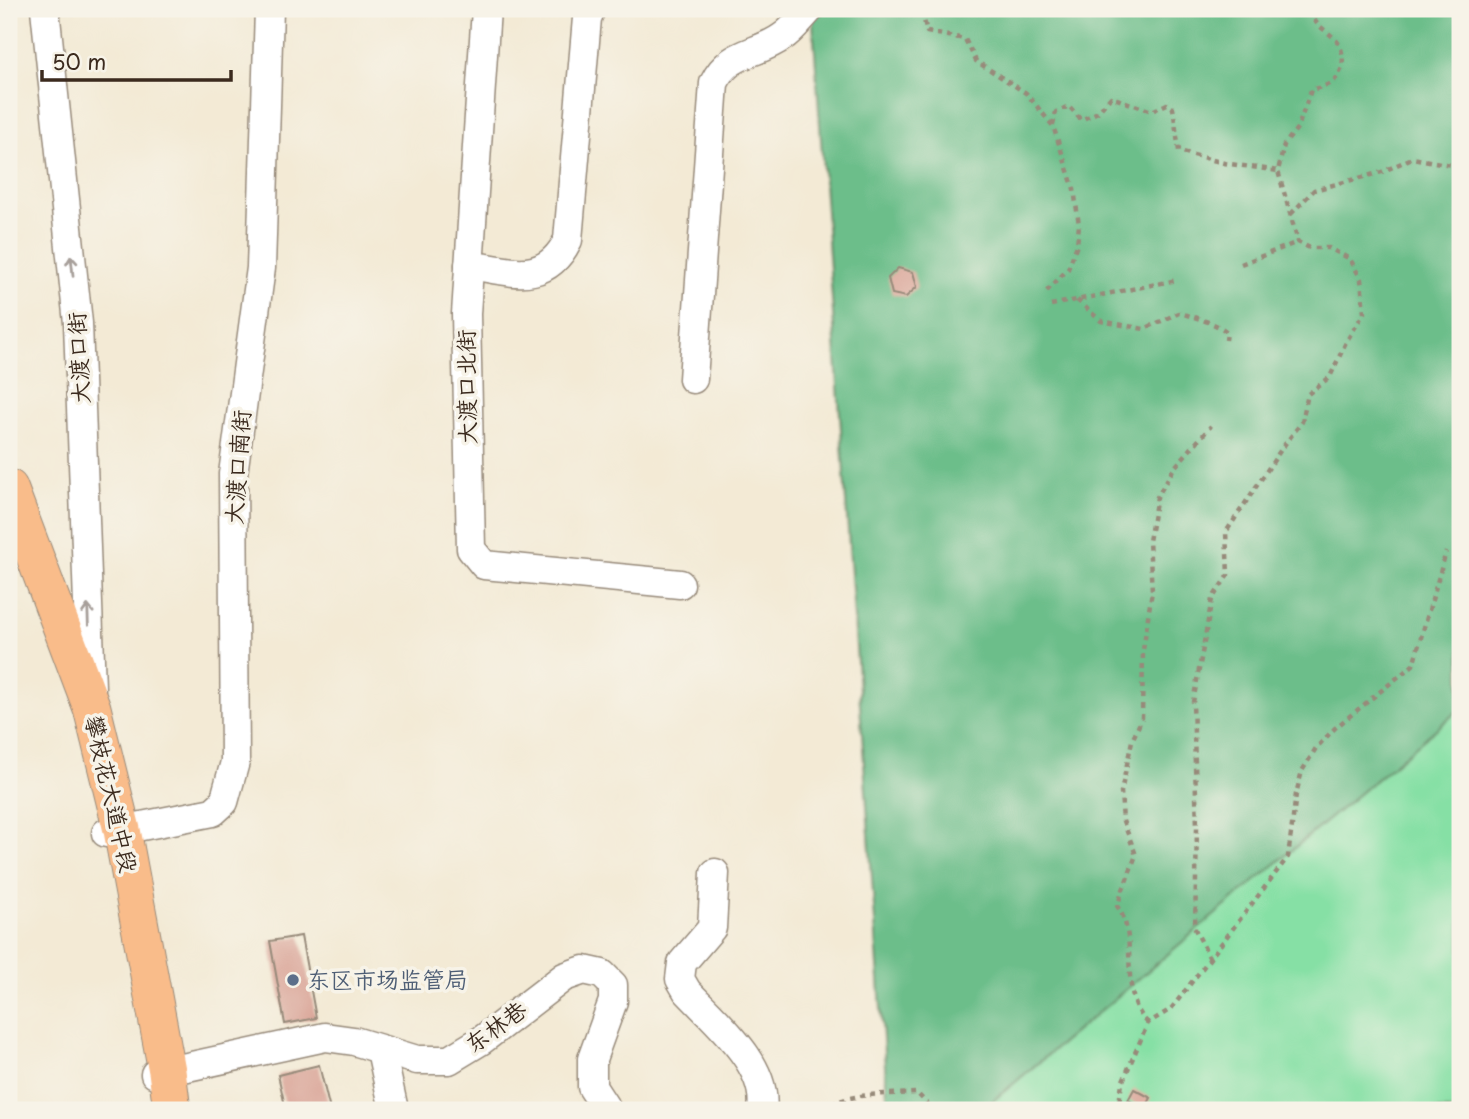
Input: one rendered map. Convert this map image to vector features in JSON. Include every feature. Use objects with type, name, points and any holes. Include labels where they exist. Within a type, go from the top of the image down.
[{"type":"main road","name":"攀枝花大道中段","points":[[9,488],[92,708],[161,1072],[172,1110]]},
{"type":"main road","name":"攀枝花大道中段","points":[[9,537],[114,832]]},
{"type":"main road","name":"攀枝花大道中段","points":[[159,1110],[161,1072]]},
{"type":"street","name":"大渡口街","points":[[45,9],[78,323],[92,708]]},
{"type":"street","name":"大渡口南街","points":[[114,832],[213,812],[224,802],[235,762],[233,474],[261,268],[270,9]]},
{"type":"street","name":"大渡口北街","points":[[486,9],[466,314],[471,549],[484,565],[680,584]]},
{"type":"street","points":[[469,265],[527,273],[547,267],[561,254],[568,240],[587,18],[591,9]]},
{"type":"street","points":[[693,379],[714,83],[720,70],[732,60],[782,37],[810,9]]},
{"type":"street","points":[[715,873],[712,928],[682,963],[680,979],[687,991],[750,1059],[765,1096],[762,1110]]},
{"type":"street","name":"东林巷","points":[[161,1072],[325,1037],[354,1041],[417,1060],[449,1060],[482,1040],[564,977],[584,970],[602,974],[612,985],[613,1001],[592,1059],[592,1087],[607,1110]]},
{"type":"street","points":[[381,1050],[394,1110]]},
{"type":"path","points":[[1210,959],[1195,929],[1198,827],[1193,702],[1212,599],[1228,575],[1226,532],[1302,422],[1308,394],[1330,377],[1346,342],[1364,313],[1361,279],[1350,259],[1329,248],[1310,248],[1298,242],[1278,171],[1284,145],[1298,127],[1311,90],[1332,83],[1342,69],[1343,54],[1336,39],[1316,25],[1309,9]]},
{"type":"path","points":[[922,12],[928,32],[965,39],[976,61],[1027,93],[1053,126],[1074,189],[1079,225],[1077,244],[1068,269],[1046,292]]},
{"type":"path","points":[[1053,126],[1056,112],[1069,106],[1081,120],[1098,112],[1111,97],[1152,111],[1167,104],[1173,108],[1179,151],[1224,163],[1278,171]]},
{"type":"path","points":[[1290,215],[1314,190],[1382,172],[1412,158],[1460,165]]},
{"type":"path","points":[[1241,264],[1298,242]]},
{"type":"path","points":[[1051,305],[1177,279]]},
{"type":"path","points":[[1077,300],[1101,321],[1144,330],[1179,313],[1204,319],[1227,332],[1226,340]]},
{"type":"path","points":[[1147,1023],[1132,994],[1125,917],[1116,906],[1136,855],[1124,821],[1121,792],[1132,741],[1142,718],[1143,650],[1152,591],[1149,541],[1157,497],[1174,468],[1211,426]]},
{"type":"path","points":[[1118,1110],[1122,1083],[1147,1023],[1171,1009],[1288,857],[1296,794],[1303,771],[1316,748],[1335,728],[1413,665],[1446,552]]},
{"type":"path","points":[[823,1110],[830,1104],[852,1097],[917,1093],[933,1110]]},
{"type":"green space","points":[[812,9],[1460,9],[1460,709],[982,1110],[888,1110]]},
{"type":"green space","points":[[1460,709],[1460,1110],[982,1110]]},
{"type":"building","points":[[898,268],[913,272],[917,287],[906,297],[892,294],[888,278]]},
{"type":"building","name":"东区市场监管局","points":[[301,936],[316,1018],[285,1024],[270,941]]},
{"type":"building","points":[[319,1065],[330,1110],[286,1110],[278,1075]]},
{"type":"building","points":[[1134,1089],[1151,1098],[1145,1109],[1128,1100]]},
{"type":"place","name":"东区市场监管局","points":[[293,980]]}]
